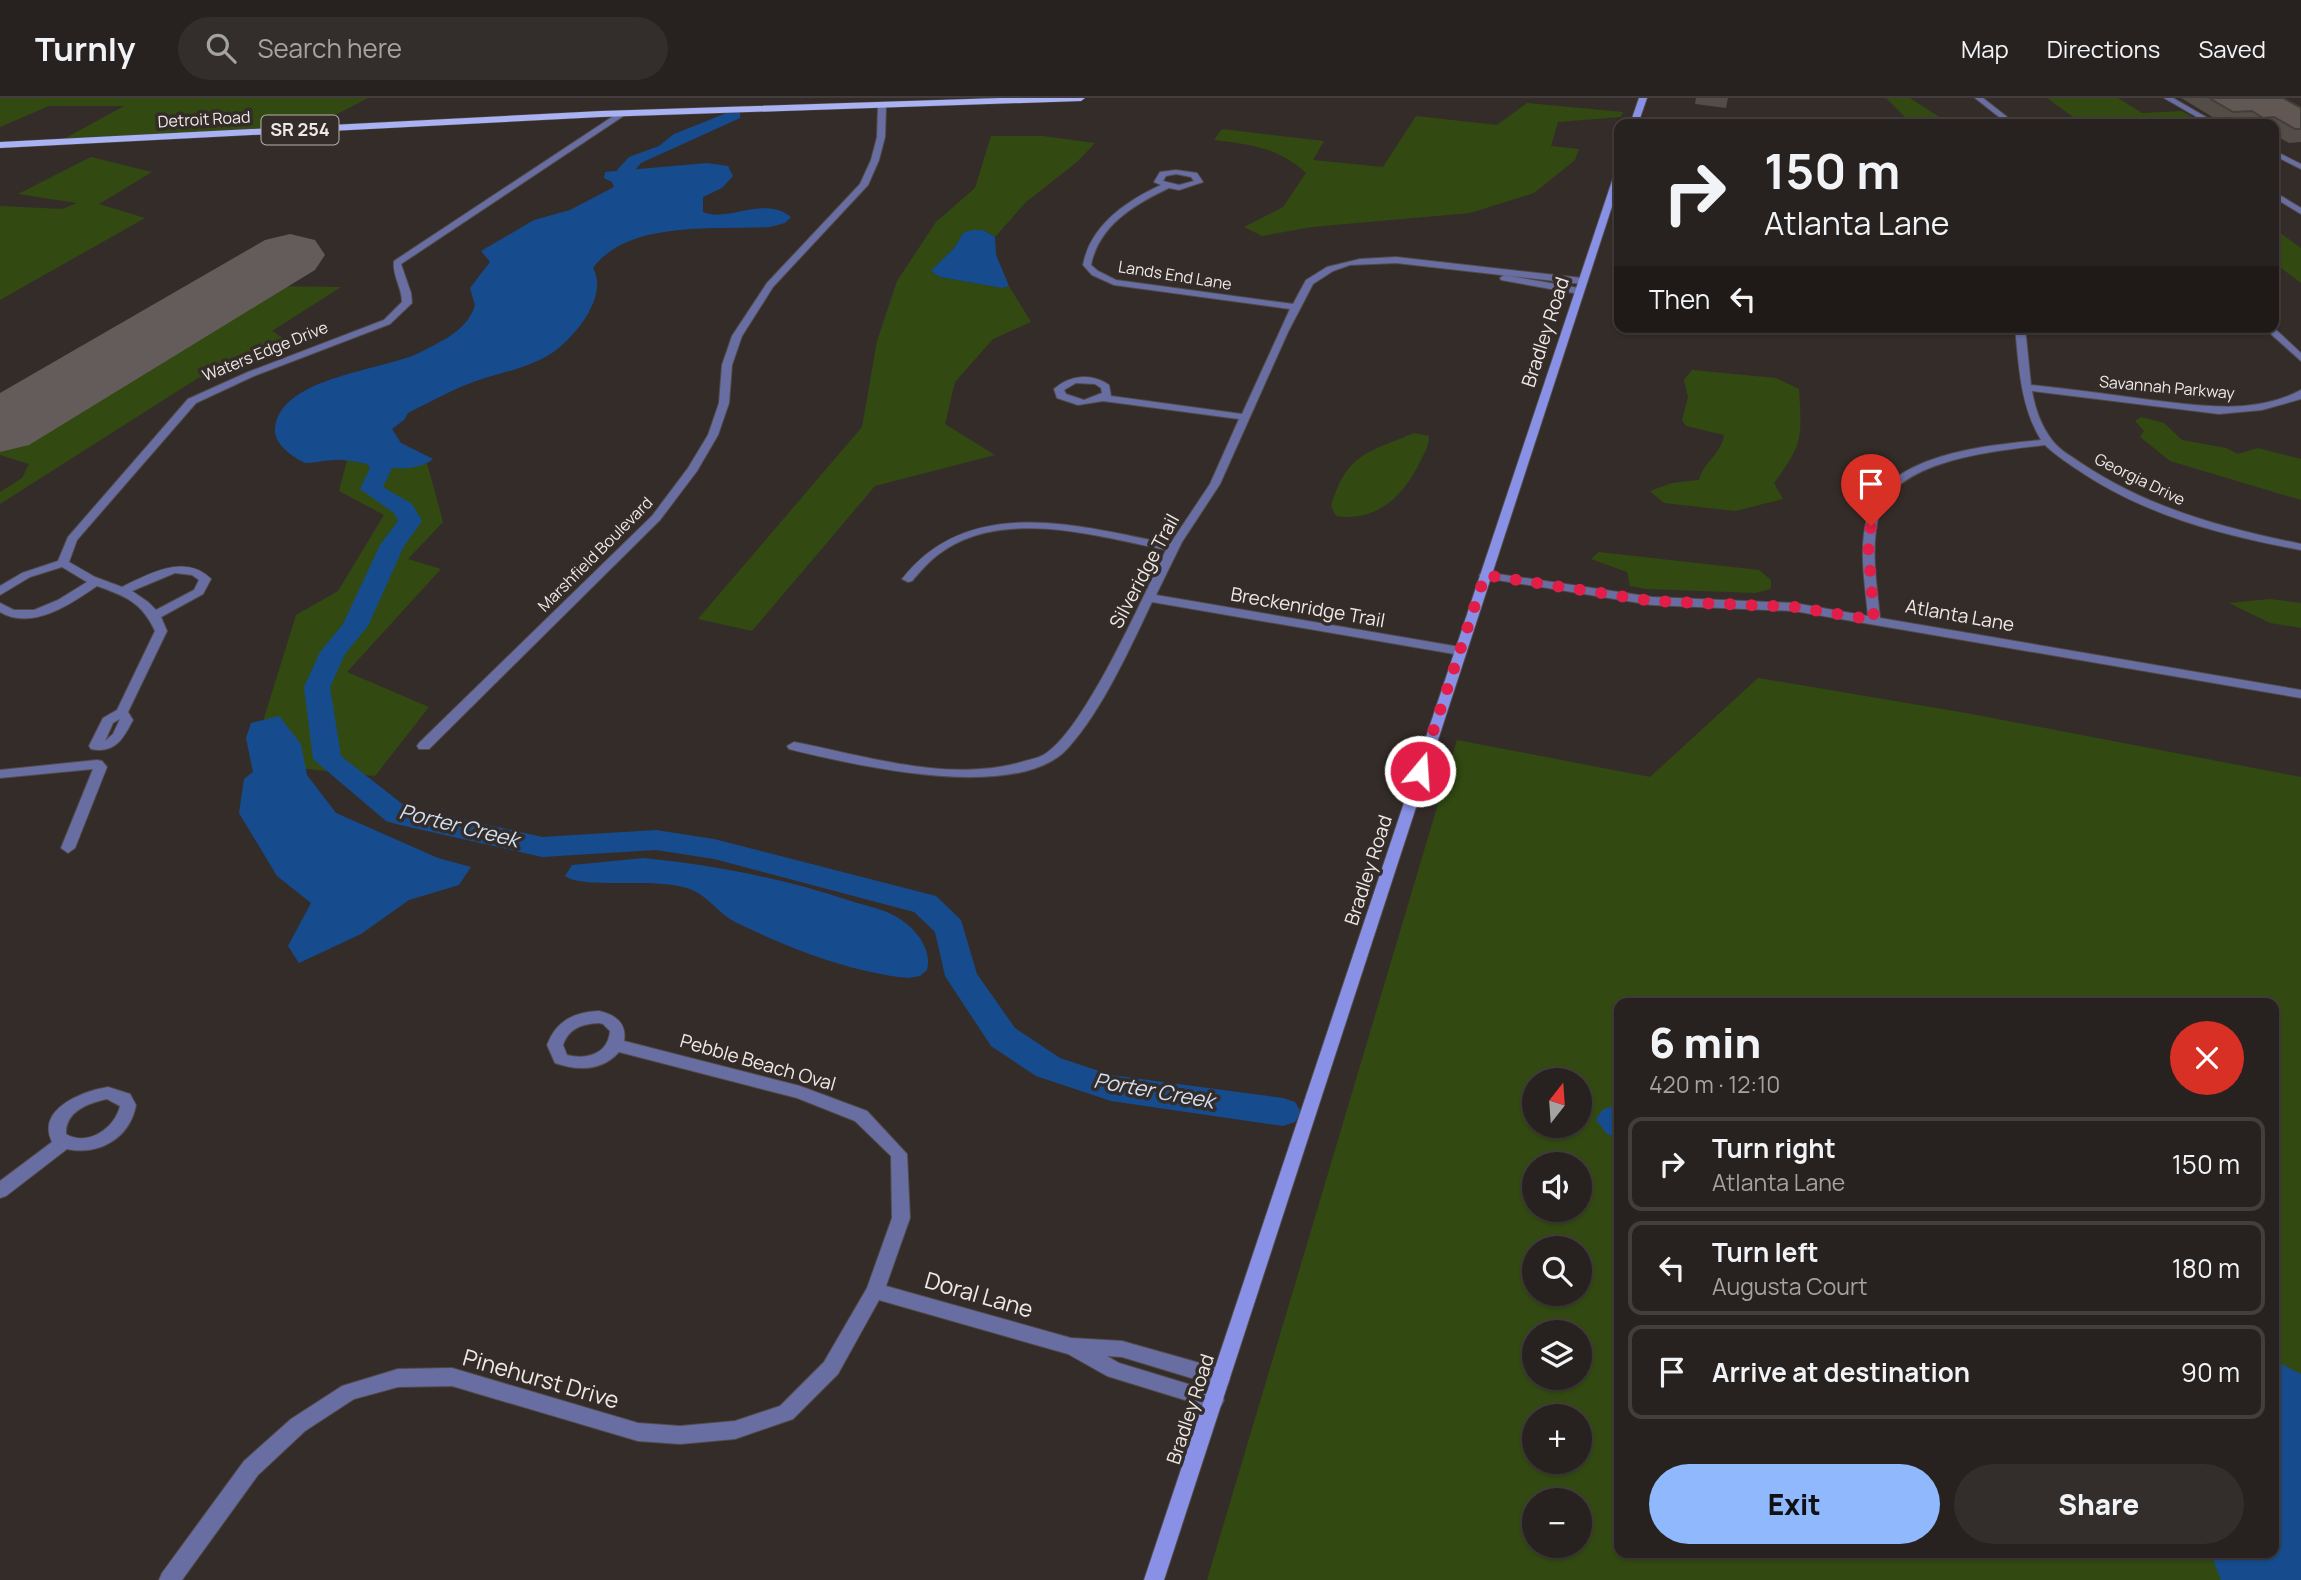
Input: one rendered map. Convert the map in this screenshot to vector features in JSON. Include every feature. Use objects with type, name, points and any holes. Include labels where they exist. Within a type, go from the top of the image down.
[{"type":"main road","name":"Detroit Road","points":[[0,145],[624,113],[1081,98]]},
{"type":"street","points":[[1636,119],[1643,98]]},
{"type":"street","points":[[1979,98],[2006,119]]},
{"type":"street","points":[[2168,98],[2205,119]]},
{"type":"street","name":"Marshfield Boulevard","points":[[424,746],[656,518],[693,469],[713,435],[720,414],[727,365],[737,336],[765,291],[864,185],[878,148],[882,106]]},
{"type":"street","name":"Waters Edge Drive","points":[[64,563],[72,539],[192,401],[215,389],[394,317],[407,303],[408,294],[398,273],[397,263],[624,113]]},
{"type":"street","points":[[2279,155],[2301,167]]},
{"type":"street","name":"Lands End Lane","points":[[1166,186],[1148,194],[1118,214],[1094,242],[1087,265],[1095,273],[1114,282],[1295,307]]},
{"type":"street","name":"Bradley Road","points":[[1154,1580],[1614,187]]},
{"type":"street","points":[[2279,197],[2301,212]]},
{"type":"street","name":"Silveridge Trail","points":[[794,746],[950,775],[1011,769],[1051,757],[1080,724],[1150,598],[1173,548],[1213,486],[1309,282],[1340,263],[1396,260],[1482,271],[1525,284],[1580,286]]},
{"type":"street","name":"Georgia Drive","points":[[2021,333],[2030,405],[2047,442],[2088,473],[2181,518],[2218,530],[2301,547]]},
{"type":"street","points":[[2274,333],[2301,358]]},
{"type":"street","name":"Savannah Parkway","points":[[2027,387],[2219,411],[2262,407],[2300,395]]},
{"type":"street","points":[[1103,398],[1245,417]]},
{"type":"street","points":[[1874,620],[1868,543],[1875,509],[1897,480],[1944,459],[1992,448],[2047,442]]},
{"type":"street","points":[[908,579],[937,549],[967,536],[1007,525],[1068,528],[1173,548]]},
{"type":"street","points":[[0,591],[6,584],[26,575],[64,563],[76,574],[144,601],[156,615],[161,631],[122,712]]},
{"type":"street","points":[[123,591],[181,568],[198,572],[205,579],[200,592],[156,615]]},
{"type":"street","name":"Atlanta Lane","points":[[1485,575],[1652,601],[1794,607],[2301,694]]},
{"type":"street","points":[[0,607],[5,611],[30,614],[57,606],[95,582]]},
{"type":"street","name":"Breckenridge Trail","points":[[1150,598],[1460,651]]},
{"type":"street","points":[[0,774],[97,764],[100,767],[68,848]]},
{"type":"street","name":"Pebble Beach Oval","points":[[616,1045],[800,1092],[861,1116],[899,1154],[901,1218],[875,1291]]},
{"type":"street","points":[[0,1191],[64,1142]]},
{"type":"street","name":"Doral Lane","points":[[875,1291],[1070,1346],[1122,1349],[1221,1378]]},
{"type":"street","name":"Pinehurst Drive","points":[[169,1580],[251,1468],[298,1424],[349,1392],[398,1378],[452,1377],[638,1432],[680,1435],[735,1430],[786,1413],[831,1368],[875,1291]]},
{"type":"street","name":"Doral Lane","points":[[1070,1346],[1114,1370],[1214,1400]]},
{"type":"green space","points":[[0,98],[368,98],[312,127],[62,140],[124,106],[49,106],[0,127]]},
{"type":"green space","points":[[1886,98],[1910,98],[1942,119],[1907,119]]},
{"type":"green space","points":[[2047,98],[2118,98],[2142,113],[2182,111],[2196,119],[2076,119]]},
{"type":"green space","points":[[1527,103],[1623,112],[1621,117],[1558,122],[1551,146],[1579,149],[1575,160],[1534,193],[1470,213],[1312,227],[1262,236],[1244,227],[1283,207],[1306,173],[1275,153],[1240,143],[1214,140],[1222,129],[1324,141],[1313,160],[1383,167],[1416,116],[1497,125]]},
{"type":"green space","points":[[991,136],[1043,136],[1095,143],[1077,162],[1026,202],[995,237],[983,230],[963,233],[955,247],[931,271],[940,277],[1002,288],[1009,286],[1031,322],[993,339],[955,382],[945,424],[995,455],[875,486],[752,631],[698,619],[862,427],[877,341],[897,281],[936,222],[975,188]]},
{"type":"green space","points":[[91,157],[152,172],[99,204],[145,218],[0,300],[0,206],[62,209],[77,203],[18,194]]},
{"type":"green space","points":[[2279,232],[2301,248],[2301,283],[2279,266]]},
{"type":"green space","points":[[269,286],[341,287],[272,331],[286,340],[288,346],[236,373],[198,378],[0,504],[0,492],[22,478],[29,464],[0,455],[0,449]]},
{"type":"green space","points":[[1692,370],[1776,378],[1799,389],[1798,440],[1791,459],[1774,483],[1783,499],[1735,511],[1664,503],[1650,491],[1672,483],[1699,480],[1722,442],[1724,435],[1686,426],[1682,420],[1688,397],[1684,380]]},
{"type":"green space","points":[[2141,417],[2164,423],[2182,440],[2226,448],[2238,454],[2258,448],[2301,459],[2301,500],[2170,461],[2140,437],[2144,431],[2135,421]]},
{"type":"green space","points":[[1414,433],[1429,436],[1428,444],[1411,478],[1395,498],[1374,512],[1350,517],[1336,516],[1331,506],[1337,488],[1352,465],[1371,451]]},
{"type":"green space","points":[[347,460],[388,468],[427,463],[443,522],[408,559],[441,569],[347,672],[429,707],[375,776],[250,763],[296,615],[338,591],[384,515],[339,491]]},
{"type":"green space","points":[[1599,552],[1759,570],[1771,580],[1771,589],[1755,593],[1646,589],[1630,586],[1627,572],[1591,559]]},
{"type":"green space","points":[[2270,599],[2301,603],[2301,628],[2270,623],[2229,603]]},
{"type":"green space","points":[[1758,678],[1966,713],[2301,777],[2301,1580],[1207,1580],[1457,740],[1650,777]]},
{"type":"water","points":[[707,163],[728,166],[733,176],[722,188],[703,197],[703,212],[723,214],[769,208],[791,217],[785,223],[770,227],[699,229],[650,235],[628,242],[608,253],[593,268],[597,291],[587,315],[561,346],[535,362],[476,381],[442,396],[408,413],[404,420],[392,429],[401,443],[433,459],[423,465],[401,468],[343,460],[305,463],[280,445],[275,428],[281,411],[295,397],[336,378],[421,352],[460,328],[472,314],[475,305],[470,288],[490,262],[481,251],[534,220],[570,210],[614,187],[612,182],[604,178],[605,172]]},
{"type":"water","points":[[983,230],[995,237],[996,255],[1009,286],[1002,288],[940,277],[931,271],[955,247],[963,233]]},
{"type":"water","points":[[279,716],[301,744],[307,775],[336,813],[438,858],[471,867],[459,885],[409,900],[361,934],[299,963],[288,946],[311,903],[277,876],[239,813],[244,779],[253,772],[246,738],[251,723]]},
{"type":"water","points":[[644,858],[696,864],[772,879],[877,908],[900,919],[920,938],[927,954],[927,970],[920,976],[908,978],[820,958],[735,922],[698,893],[678,886],[588,882],[565,876],[572,865]]},
{"type":"water","points":[[2279,1363],[2301,1374],[2301,1580],[2221,1580],[2212,1558],[2279,1558]]},
{"type":"building","points":[[2209,98],[2283,98],[2301,108],[2301,129],[2295,129],[2274,117],[2263,118],[2252,111],[2233,112]]},
{"type":"waterway","name":"Porter Creek","points":[[638,197],[645,186],[625,170],[635,160],[665,149],[680,137],[734,115]]},
{"type":"waterway","name":"Porter Creek","points":[[356,436],[381,468],[371,489],[404,509],[410,521],[392,545],[355,626],[333,652],[317,687],[327,759],[396,814],[542,847],[656,840],[714,849],[925,904],[950,928],[961,976],[1003,1037],[1048,1067],[1111,1088],[1283,1112]]},
{"type":"runway","points":[[0,427],[290,255]]},
{"type":"route","points":[[1420,771],[1485,575],[1652,601],[1794,607],[1874,620],[1868,543],[1871,526]]}]
